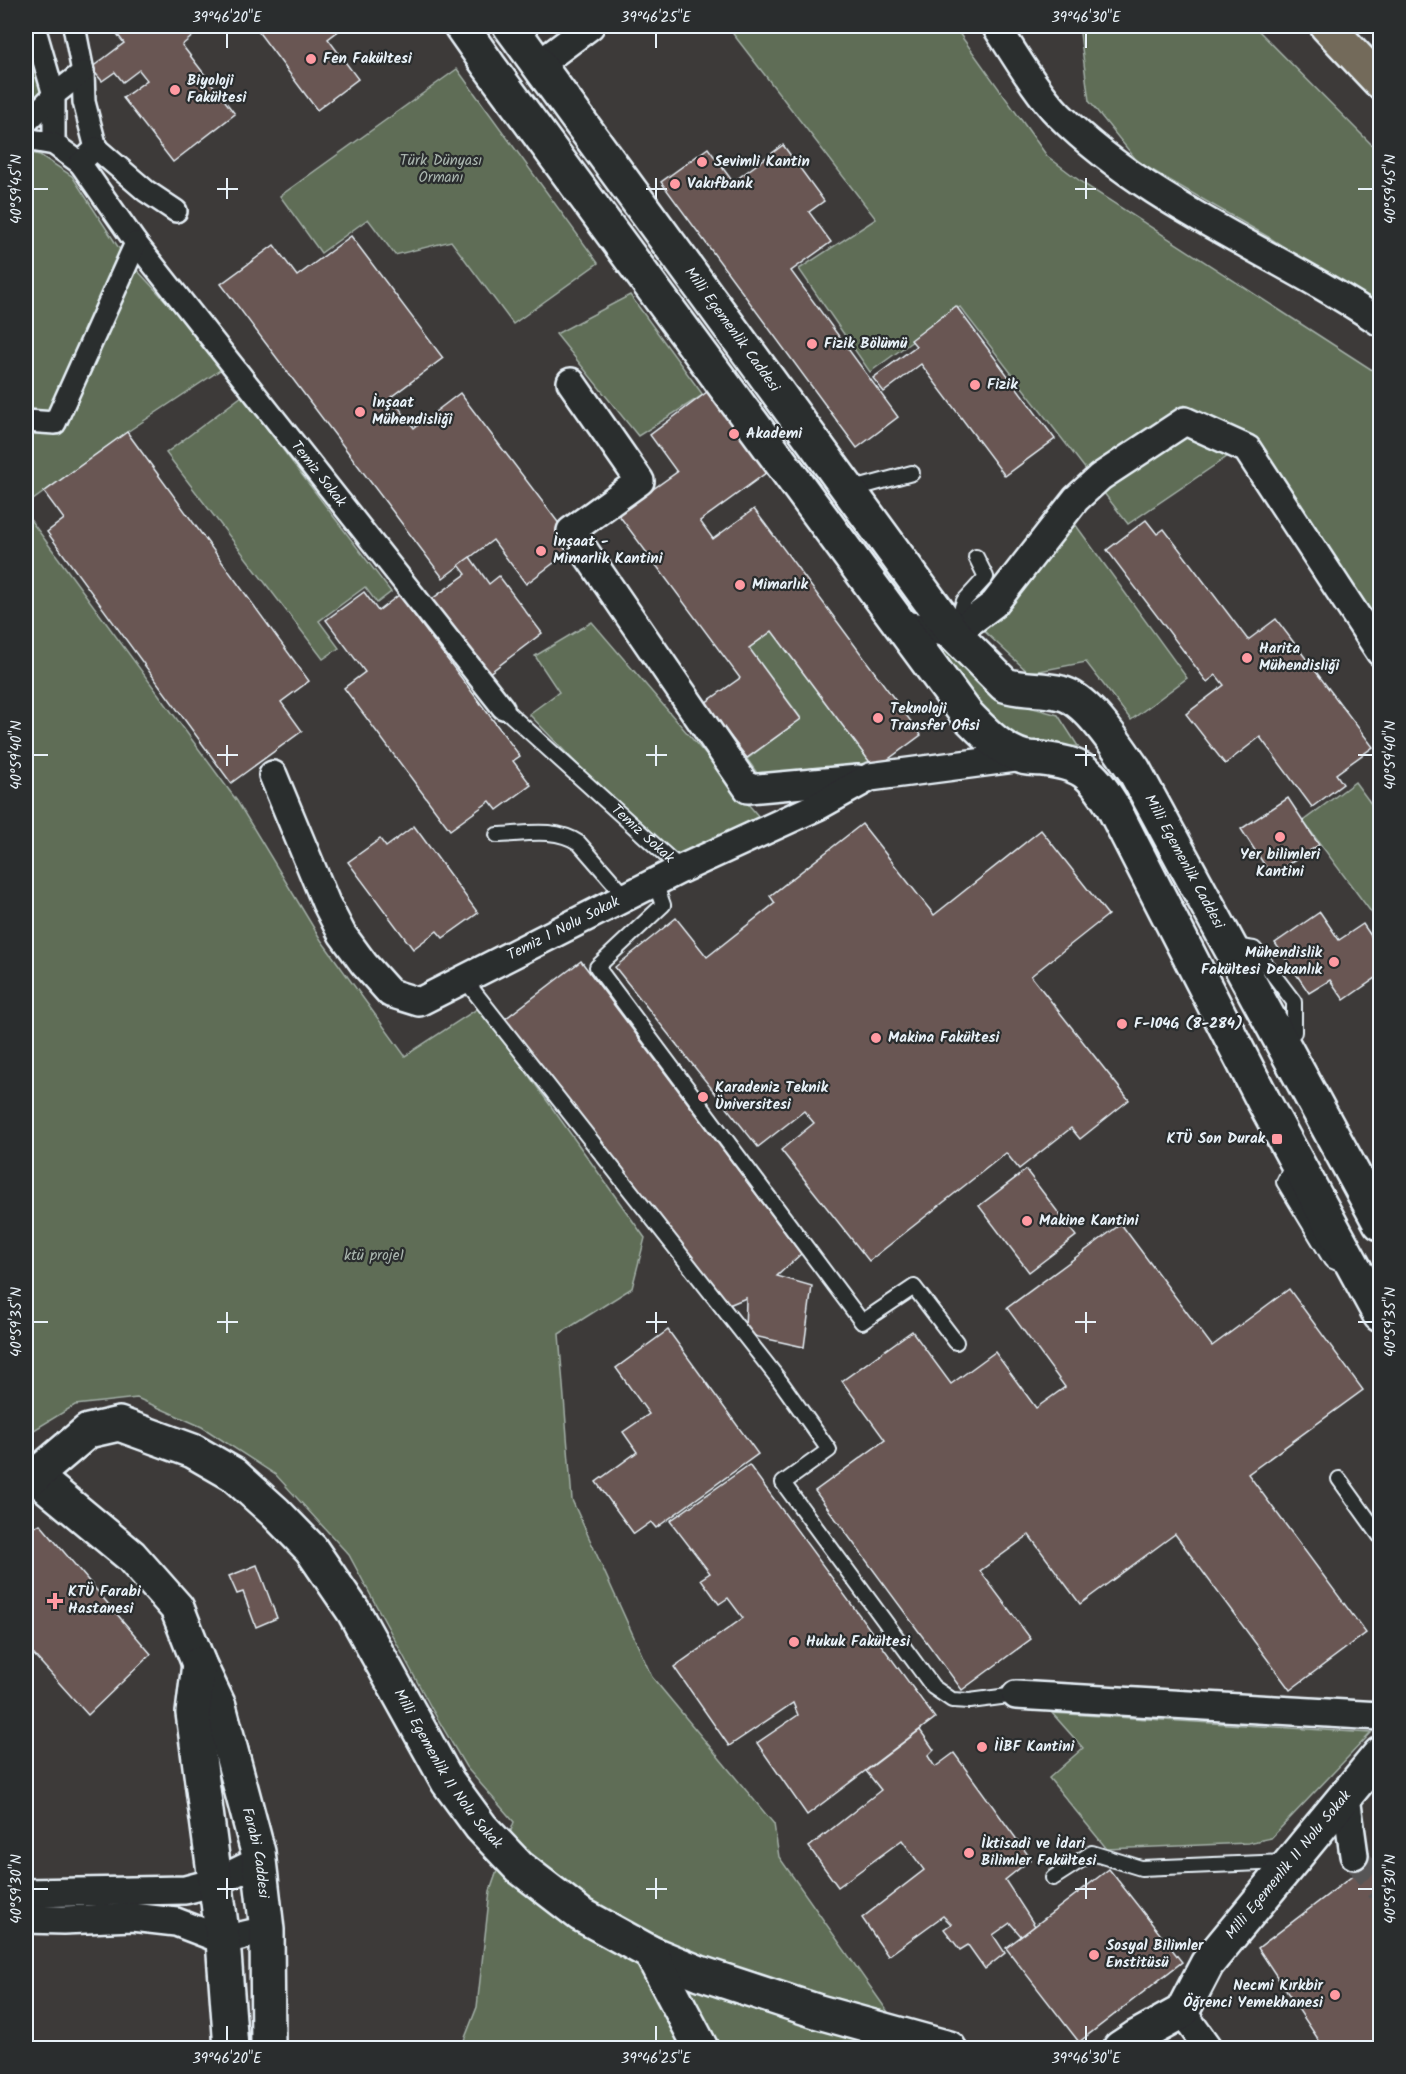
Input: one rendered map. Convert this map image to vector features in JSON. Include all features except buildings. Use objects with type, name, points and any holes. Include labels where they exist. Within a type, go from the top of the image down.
[{"type":"highway","points":[[1327,26],[1380,82]]},
{"type":"street","points":[[74,26],[83,72],[84,102],[96,148],[146,191],[176,212]]},
{"type":"street","points":[[461,26],[967,715],[993,741],[1023,757],[1078,767],[1096,780],[1112,805],[1295,1160],[1380,1315]]},
{"type":"street","name":"Milli Egemenlik Caddesi","points":[[510,26],[954,634],[1005,685],[1062,693],[1088,711],[1134,770],[1380,1223]]},
{"type":"street","points":[[538,65],[590,26]]},
{"type":"street","points":[[996,26],[1057,113],[1100,153],[1161,194],[1380,322]]},
{"type":"street","points":[[26,139],[54,144],[54,95],[36,30]]},
{"type":"street","points":[[26,123],[54,95],[83,72]]},
{"type":"street","name":"Temiz Sokak","points":[[54,144],[80,163],[136,243],[503,708]]},
{"type":"street","points":[[80,163],[96,148]]},
{"type":"street","points":[[26,421],[55,423],[136,243]]},
{"type":"street","points":[[571,382],[640,481],[571,531],[748,789],[870,777]]},
{"type":"street","points":[[900,624],[954,634],[994,604],[1076,500],[1100,477],[1185,421],[1247,449],[1380,652]]},
{"type":"street","points":[[967,715],[968,764]]},
{"type":"street","points":[[1078,767],[1095,753],[1108,735]]},
{"type":"street","name":"Temiz 1 Nolu Sokak","points":[[273,775],[326,903],[342,934],[364,964],[390,993],[419,1002],[681,869],[818,806],[870,777],[1023,757]]},
{"type":"street","name":"Milli Egemenlik 11 Nolu Sokak","points":[[30,1472],[88,1431],[119,1424],[193,1451],[233,1474],[311,1549],[354,1612],[448,1782],[481,1827],[519,1867],[580,1914],[651,1953],[700,1973],[819,2012],[949,2049]]},
{"type":"street","name":"Farabi Caddesi","points":[[30,1472],[131,1556],[177,1608],[199,1664],[219,1706],[260,1862],[267,1930],[268,2049]]},
{"type":"street","name":"Farabi Caddesi","points":[[199,1664],[193,1713],[223,1940],[231,2049]]},
{"type":"street","points":[[1016,1695],[1380,1716]]},
{"type":"street","name":"Milli Egemenlik 11 Nolu Sokak","points":[[1182,2012],[1207,1964],[1380,1755]]},
{"type":"street","points":[[1346,1797],[1354,1855]]},
{"type":"street","points":[[26,1893],[185,1890],[216,1882],[260,1862]]},
{"type":"street","points":[[29,1922],[132,1917],[176,1922],[223,1940],[267,1930]]},
{"type":"street","points":[[651,1953],[700,2049]]},
{"type":"street","points":[[1120,2049],[1182,2012],[1208,2049]]},
{"type":"lane","points":[[849,490],[912,472]]},
{"type":"lane","points":[[954,634],[964,602],[986,577],[976,557]]},
{"type":"lane","name":"Temiz Sokak","points":[[503,708],[681,869]]},
{"type":"lane","points":[[497,835],[557,834],[570,837],[579,843],[626,897]]},
{"type":"lane","points":[[655,882],[663,905],[597,967],[861,1322],[914,1287],[956,1342]]},
{"type":"lane","points":[[465,980],[780,1381],[829,1449],[783,1483],[933,1687],[952,1700],[970,1701],[1016,1695]]},
{"type":"lane","points":[[1339,1479],[1380,1536]]},
{"type":"lane","points":[[1053,1878],[1092,1852],[1141,1868],[1292,1862]]},
{"type":"green space","points":[[727,26],[954,26],[1047,156],[1084,184],[1380,375],[1380,647],[1249,442],[1128,524],[960,307],[870,372],[799,269],[876,219]]},
{"type":"green space","points":[[1079,26],[1254,26],[1380,153],[1380,311],[1270,238],[1138,162],[1089,101]]},
{"type":"green space","points":[[26,40],[45,92],[26,106]]},
{"type":"green space","name":"Türk Dünyası Ormanı","points":[[457,69],[598,263],[513,324],[451,241],[395,255],[368,219],[321,253],[280,196]]},
{"type":"green space","points":[[26,152],[40,155],[72,176],[124,256],[226,366],[127,432],[26,505]]},
{"type":"green space","points":[[630,295],[703,395],[638,436],[556,334]]},
{"type":"green space","points":[[242,396],[391,592],[377,603],[365,587],[319,621],[339,648],[323,659],[166,453]]},
{"type":"green space","name":"ktü proje1","points":[[26,514],[237,801],[321,940],[405,1056],[480,1007],[645,1238],[632,1288],[559,1334],[572,1500],[652,1677],[774,1824],[779,1857],[888,2012],[893,2048],[461,2048],[477,2007],[490,1891],[514,1822],[466,1767],[433,1711],[349,1555],[276,1475],[202,1427],[137,1398],[75,1405],[26,1435]]},
{"type":"green space","points":[[1075,524],[1187,678],[1131,720],[1086,662],[1029,673],[984,631]]},
{"type":"green space","points":[[592,622],[760,818],[673,864],[529,714],[559,692],[535,656]]},
{"type":"green space","points":[[772,631],[875,769],[762,780],[747,759],[801,718],[749,648]]},
{"type":"green space","points":[[942,641],[1001,699],[1058,715],[1078,746],[1021,749],[978,703],[942,652]]},
{"type":"green space","points":[[1355,782],[1380,816],[1380,924],[1303,821]]},
{"type":"green space","points":[[1052,1713],[1371,1733],[1271,1838],[1248,1843],[1107,1849],[1049,1778],[1083,1748]]},
{"type":"tunnel","points":[[1354,1855],[1380,1891]]},
{"type":"place","name":"Fen Fakültesi","points":[[311,59]]},
{"type":"place","name":"Biyoloji Fakültesi","points":[[175,90]]},
{"type":"place","name":"Sevimli Kantin","points":[[702,162]]},
{"type":"place","name":"Vakıfbank","points":[[675,184]]},
{"type":"place","name":"Fizik Bölümü","points":[[812,344]]},
{"type":"place","name":"Fizik","points":[[975,385]]},
{"type":"place","name":"İnşaat Mühendisliği","points":[[360,412]]},
{"type":"place","name":"Akademi","points":[[734,434]]},
{"type":"place","name":"İnşaat - Mimarlik Kantini","points":[[541,551]]},
{"type":"place","name":"Mimarlık","points":[[740,585]]},
{"type":"place","name":"Harita Mühendisliği","points":[[1247,658]]},
{"type":"place","name":"Teknoloji Transfer Ofisi","points":[[878,718]]},
{"type":"place","name":"Yer bilimleri Kantini","points":[[1280,837]]},
{"type":"place","name":"Mühendislik Fakültesi Dekanlık","points":[[1334,962]]},
{"type":"place","name":"F-104G (8-284)","points":[[1122,1024]]},
{"type":"place","name":"Makina Fakültesi","points":[[876,1038]]},
{"type":"place","name":"Karadeniz Teknik Üniversitesi","points":[[703,1097]]},
{"type":"place","name":"KTÜ Son Durak","points":[[1277,1139]]},
{"type":"place","name":"Makine Kantini","points":[[1027,1221]]},
{"type":"place","name":"KTÜ Farabi Hastanesi","points":[[55,1601]]},
{"type":"place","name":"Hukuk Fakültesi","points":[[794,1642]]},
{"type":"place","name":"İİBF Kantini","points":[[982,1747]]},
{"type":"place","name":"İktisadi ve İdari Bilimler Fakültesi","points":[[969,1853]]},
{"type":"place","name":"Sosyal Bilimler Enstitüsü","points":[[1094,1955]]},
{"type":"place","name":"Necmi Kırkbir Öğrenci Yemekhanesi","points":[[1335,1995]]}]
